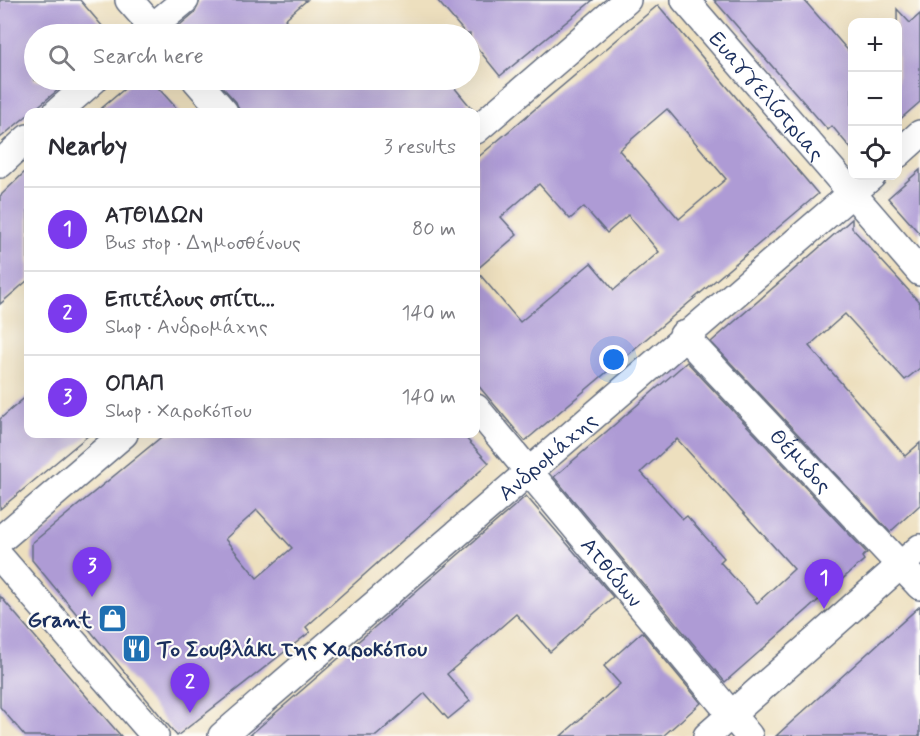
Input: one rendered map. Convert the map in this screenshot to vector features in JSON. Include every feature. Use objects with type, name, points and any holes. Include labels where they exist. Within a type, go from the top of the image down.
[{"type":"street","points":[[129,0],[146,24]]},
{"type":"street","points":[[160,24],[185,0]]},
{"type":"street","points":[[480,127],[627,0]]},
{"type":"street","name":"Ευαγγελίστριας","points":[[685,0],[920,272]]},
{"type":"street","points":[[62,108],[82,90]]},
{"type":"street","points":[[205,90],[220,108]]},
{"type":"street","points":[[902,150],[920,134]]},
{"type":"street","points":[[0,164],[24,142]]},
{"type":"street","name":"Ανδρομάχης","points":[[222,736],[683,336],[867,180]]},
{"type":"street","name":"Θέμιδος","points":[[683,336],[920,586]]},
{"type":"street","name":"Ατθίδων","points":[[480,413],[749,736]]},
{"type":"street","points":[[0,540],[119,438]]},
{"type":"street","points":[[707,736],[920,548]]},
{"type":"street","points":[[0,557],[155,736]]},
{"type":"building","points":[[0,0],[80,0],[100,24],[24,24],[24,90],[58,90],[36,108],[24,108],[24,118],[0,138]]},
{"type":"building","points":[[200,0],[307,0],[285,19],[289,24],[181,24],[195,12]]},
{"type":"building","points":[[437,0],[593,0],[500,76],[480,51],[480,24],[457,24]]},
{"type":"building","points":[[714,0],[804,0],[848,50],[848,145],[832,126],[828,130]]},
{"type":"building","points":[[658,5],[818,194],[525,441],[480,388],[480,275],[520,322],[591,263],[614,290],[659,252],[628,215],[607,233],[584,207],[570,219],[539,184],[501,217],[517,235],[480,267],[480,156]],"holes":[[[667,109],[726,179],[679,219],[619,150]]]},
{"type":"building","points":[[897,9],[910,23],[920,14],[920,102],[902,118],[902,18],[897,18]]},
{"type":"building","points":[[123,90],[160,90],[176,108],[102,108]]},
{"type":"building","points":[[225,90],[456,90],[471,108],[238,108]]},
{"type":"building","points":[[920,170],[920,234],[888,198]]},
{"type":"building","points":[[24,173],[24,283],[0,304],[0,196]]},
{"type":"building","points":[[852,219],[852,228],[920,303],[920,368],[905,380],[845,314],[809,346],[905,456],[920,443],[920,505],[890,532],[711,342]]},
{"type":"building","points":[[687,362],[867,553],[862,557],[864,560],[725,682],[554,477]],"holes":[[[677,439],[794,569],[757,603],[720,562],[724,558],[687,516],[683,519],[641,472]]]},
{"type":"building","points":[[24,398],[24,438],[85,438],[0,509],[0,419]]},
{"type":"building","points":[[160,438],[466,438],[489,463],[306,627],[310,632],[177,736],[32,560],[32,543]],"holes":[[[257,510],[292,548],[257,578],[225,539]]]},
{"type":"building","points":[[526,496],[613,597],[550,652],[516,614],[447,674],[470,701],[448,719],[425,693],[376,736],[249,736]]},
{"type":"building","points":[[0,596],[121,736],[25,736],[0,707]]},
{"type":"building","points":[[920,606],[920,736],[776,736],[838,680]]},
{"type":"building","points":[[642,632],[701,703],[663,736],[561,736],[620,684],[604,666]]},
{"type":"place","name":"ΟΠΑΠ","points":[[92,597]]},
{"type":"place","name":"ΑΤΘΙΔΩΝ","points":[[824,609]]},
{"type":"place","name":"Grant","points":[[113,619]]},
{"type":"place","name":"Το Σουβλάκι της Χαροκόπου","points":[[136,648]]},
{"type":"place","name":"Επιτέλους σπίτι...","points":[[190,713]]}]
